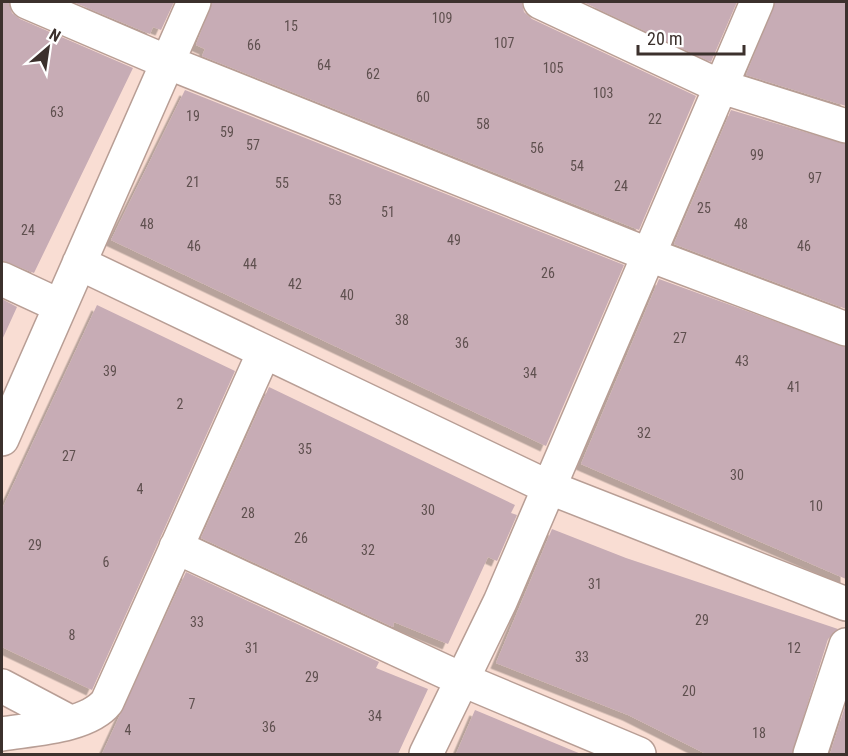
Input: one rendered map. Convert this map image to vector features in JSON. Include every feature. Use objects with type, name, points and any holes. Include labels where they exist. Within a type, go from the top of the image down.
[{"type":"street","points":[[27,2],[167,62],[647,254],[846,329]]},
{"type":"street","points":[[2,439],[58,305],[79,263],[194,2]]},
{"type":"street","points":[[540,2],[719,86],[814,118],[846,126]]},
{"type":"street","points":[[426,754],[500,602],[647,254],[757,2]]},
{"type":"street","points":[[79,263],[548,487],[846,604]]},
{"type":"street","points":[[2,279],[58,305]]},
{"type":"street","points":[[2,734],[87,718],[100,710],[107,702],[264,352]]},
{"type":"street","points":[[177,547],[463,680],[639,754]]},
{"type":"street","points":[[810,754],[846,645]]},
{"type":"street","points":[[2,686],[70,722]]},
{"type":"building","points":[[2,2],[9,2],[12,13],[20,19],[133,68],[34,273],[2,260]]},
{"type":"building","points":[[73,2],[174,2],[161,30],[153,27],[150,34]]},
{"type":"building","points":[[212,2],[522,2],[524,12],[532,19],[696,96],[639,230],[202,56],[205,49],[196,45]]},
{"type":"building","points":[[583,2],[737,2],[711,62]]},
{"type":"building","points":[[775,2],[846,2],[846,106],[746,75]]},
{"type":"building","points":[[185,90],[624,265],[546,446],[111,240]]},
{"type":"building","points":[[731,110],[846,144],[846,309],[674,244]]},
{"type":"building","points":[[659,279],[846,347],[846,579],[581,464]]},
{"type":"building","points":[[2,299],[17,307],[2,340]]},
{"type":"building","points":[[97,305],[235,371],[92,690],[2,647],[2,509]]},
{"type":"building","points":[[269,387],[515,505],[511,513],[517,515],[497,561],[488,557],[448,644],[394,622],[393,627],[201,538]]},
{"type":"building","points":[[552,529],[626,558],[838,629],[828,639],[792,754],[706,754],[628,715],[496,663]]},
{"type":"building","points":[[186,572],[379,662],[376,668],[428,689],[398,754],[102,754]]},
{"type":"building","points":[[846,703],[846,754],[830,754]]},
{"type":"building","points":[[475,710],[581,754],[456,754]]}]
